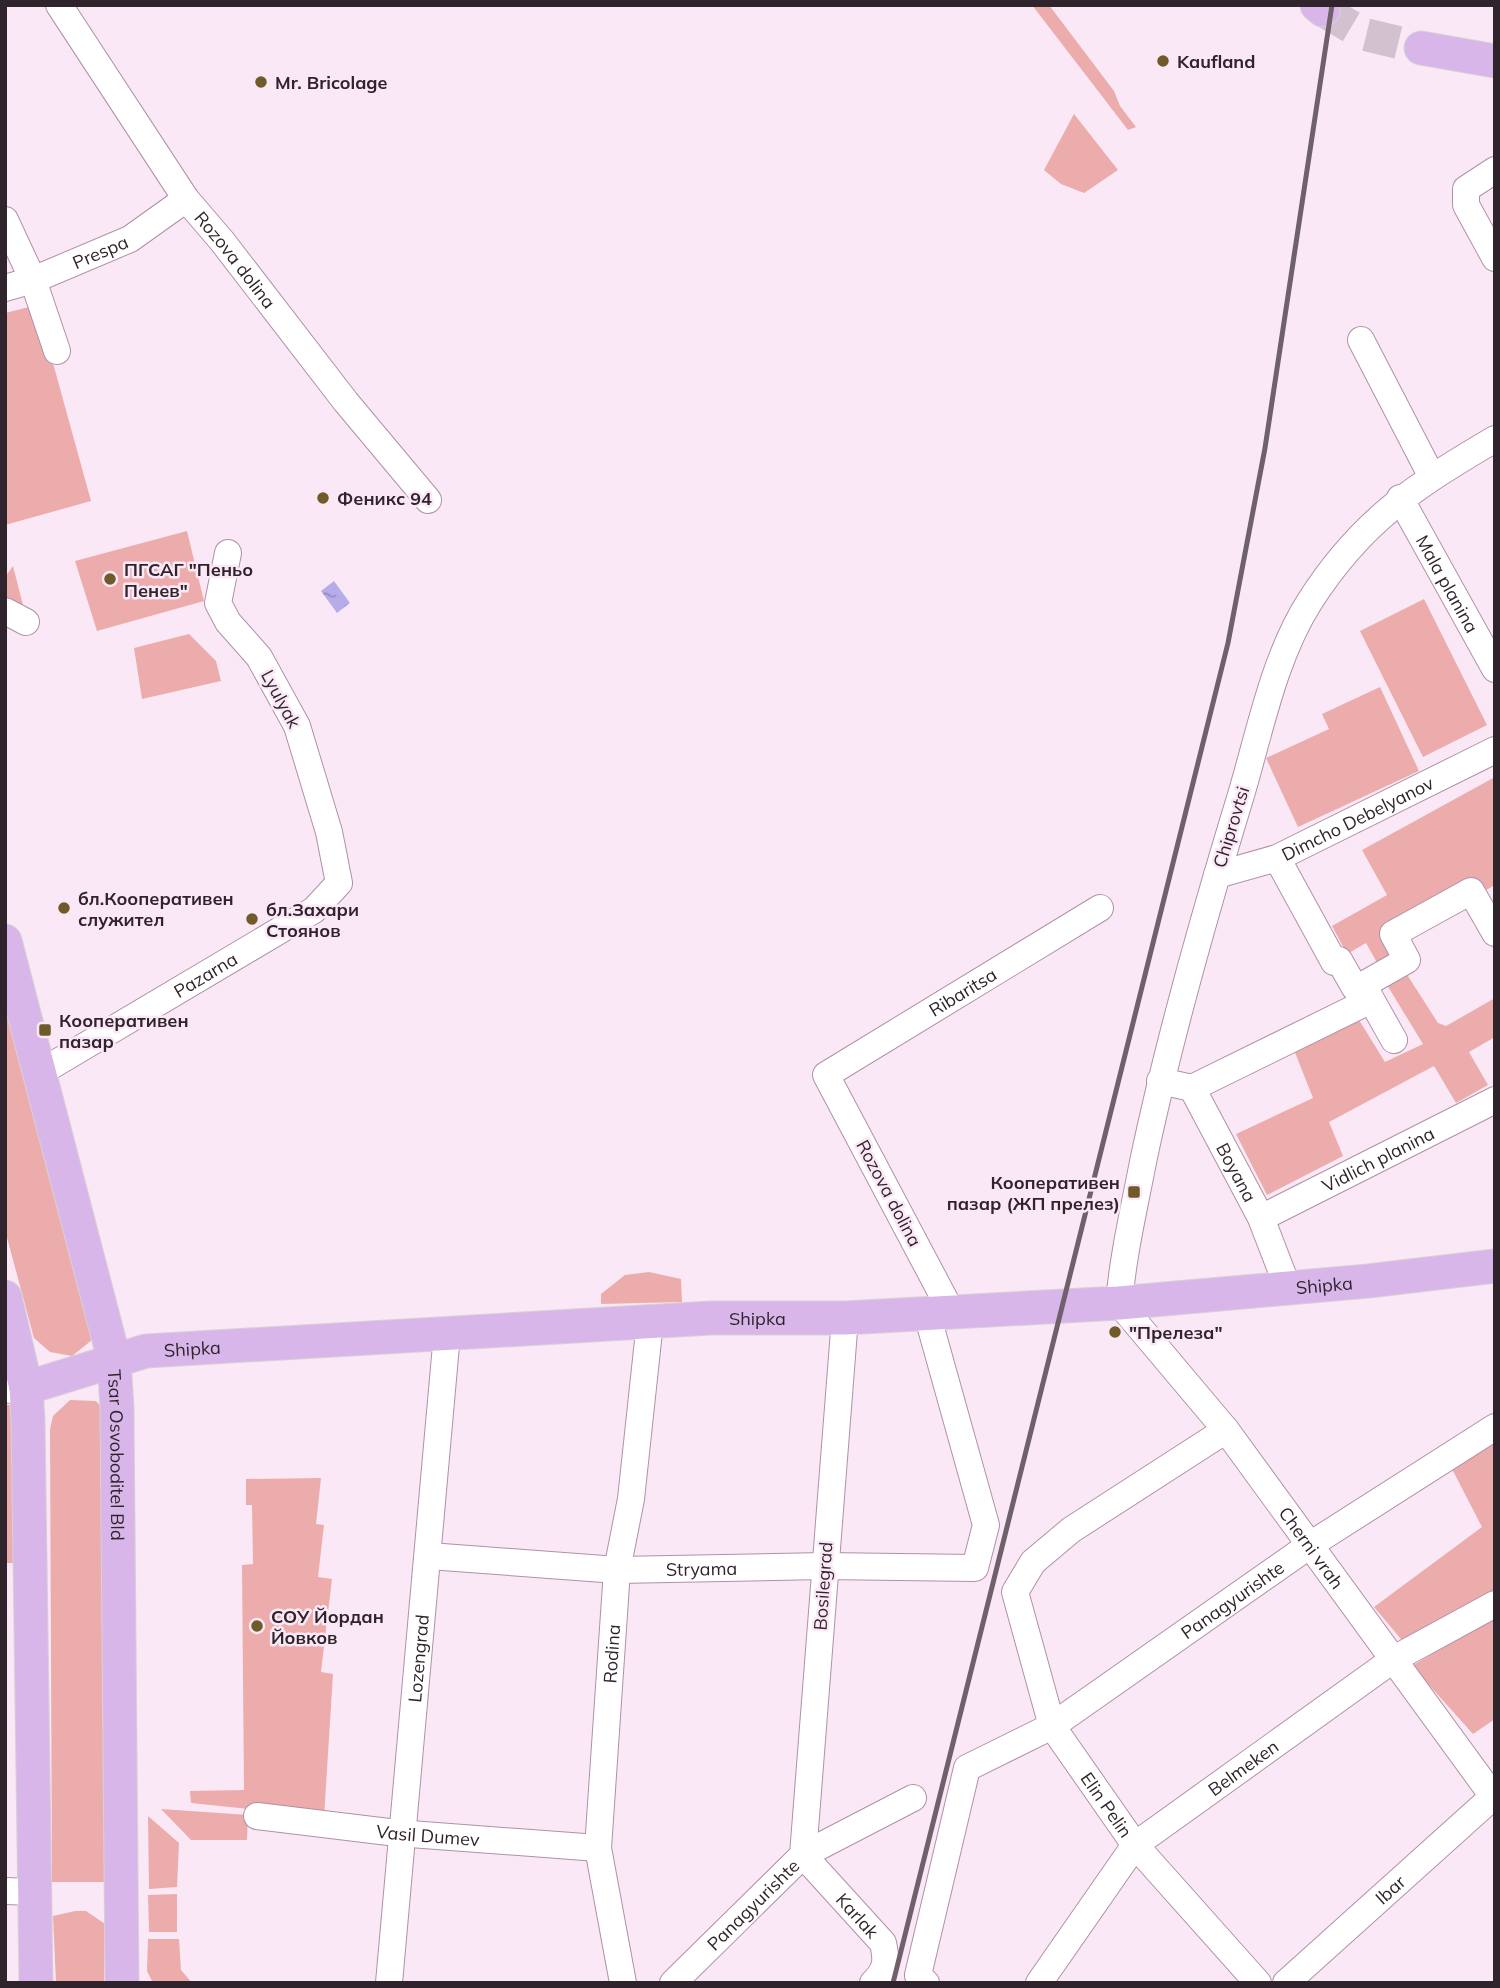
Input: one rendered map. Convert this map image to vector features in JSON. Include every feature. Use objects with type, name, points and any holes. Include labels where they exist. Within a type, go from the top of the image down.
[{"type":"main road","points":[[1420,48],[1495,61]]},
{"type":"main road","name":"Tsar Osvoboditel Bld","points":[[5,941],[114,1359],[117,1408],[122,1982]]},
{"type":"main road","name":"Shipka","points":[[16,1389],[146,1351],[650,1322],[845,1318],[1119,1303],[1495,1266]]},
{"type":"main road","points":[[5,1297],[16,1389],[19,1891],[36,1983]]},
{"type":"street","name":"Rozova dolina","points":[[59,5],[186,199],[222,241],[346,402],[428,500]]},
{"type":"street","points":[[1495,170],[1466,189],[1466,205],[1495,258]]},
{"type":"street","name":"Prespa","points":[[5,288],[33,280],[130,239],[186,199]]},
{"type":"street","points":[[5,220],[33,280],[57,351]]},
{"type":"street","points":[[1361,340],[1432,477]]},
{"type":"street","name":"Chiprovtsi","points":[[1119,1303],[1122,1265],[1160,1082],[1217,875],[1287,647],[1309,602],[1344,554],[1400,498],[1495,439]]},
{"type":"street","name":"Mala planina","points":[[1400,498],[1495,669]]},
{"type":"street","name":"Lyulyak","points":[[228,553],[218,603],[228,622],[259,657],[297,726],[335,856]]},
{"type":"street","name":"Dimcho Debelyanov","points":[[1217,875],[1277,858],[1495,750]]},
{"type":"street","name":"Pazarna","points":[[41,1072],[314,910],[339,883],[335,856]]},
{"type":"street","points":[[1277,858],[1334,962],[1339,960],[1355,988],[1367,993],[1394,1040]]},
{"type":"street","points":[[1160,1082],[1192,1088],[1367,993],[1407,960],[1393,934],[1471,891],[1495,933]]},
{"type":"street","name":"Ribaritsa","points":[[827,1075],[1100,908]]},
{"type":"street","name":"Rozova dolina","points":[[827,1075],[939,1313]]},
{"type":"street","name":"Boyana","points":[[1192,1088],[1261,1218],[1288,1288]]},
{"type":"street","name":"Vidlich planina","points":[[1261,1218],[1495,1100]]},
{"type":"street","name":"Cherni vrah","points":[[1119,1303],[1226,1430],[1494,1797]]},
{"type":"street","name":"Stryama","points":[[429,1556],[617,1570],[824,1566],[975,1568],[986,1525],[939,1313]]},
{"type":"street","name":"Bosilegrad","points":[[803,1855],[845,1318]]},
{"type":"street","name":"Rodina","points":[[623,1983],[598,1849],[617,1570],[631,1499],[650,1322]]},
{"type":"street","name":"Lozengrad","points":[[389,1983],[447,1334]]},
{"type":"street","name":"Panagyurishte","points":[[922,1979],[967,1768],[1052,1726],[1310,1545],[1495,1427]]},
{"type":"street","name":"Elin Pelin","points":[[1226,1430],[1071,1530],[1033,1562],[1015,1592],[1052,1726],[1135,1845],[1258,1983]]},
{"type":"street","name":"Belmeken","points":[[1039,1983],[1135,1845],[1394,1659],[1495,1604]]},
{"type":"street","name":"Ibar","points":[[1286,1983],[1494,1797]]},
{"type":"street","name":"Panagyurishte","points":[[673,1983],[803,1855],[913,1798]]},
{"type":"street","name":"Vasil Dumev","points":[[257,1816],[404,1834],[598,1849]]},
{"type":"street","name":"Karlak","points":[[803,1855],[883,1943],[887,1960],[884,1972],[873,1983]]},
{"type":"shaded area","points":[[1032,5],[1049,5],[1114,91],[1120,106],[1136,127],[1128,130]]},
{"type":"shaded area","points":[[1074,114],[1118,170],[1084,193],[1061,184],[1044,170]]},
{"type":"shaded area","points":[[37,305],[91,501],[5,525],[5,313]]},
{"type":"shaded area","points":[[187,531],[204,601],[97,631],[75,561]]},
{"type":"shaded area","points":[[13,566],[24,609],[6,606],[5,577]]},
{"type":"shaded area","points":[[1424,599],[1487,725],[1423,757],[1360,631]]},
{"type":"shaded area","points":[[189,634],[216,661],[221,681],[142,699],[134,648]]},
{"type":"shaded area","points":[[1380,687],[1419,771],[1298,827],[1266,758],[1329,729],[1322,714]]},
{"type":"shaded area","points":[[1495,777],[1495,885],[1390,943],[1398,957],[1380,968],[1366,943],[1347,954],[1332,926],[1387,895],[1362,850]]},
{"type":"shaded area","points":[[1406,973],[1438,1023],[1446,1026],[1495,998],[1495,1037],[1469,1052],[1488,1085],[1456,1103],[1434,1066],[1329,1122],[1343,1156],[1267,1195],[1236,1134],[1313,1098],[1294,1050],[1359,1020],[1385,1062],[1423,1044],[1387,985]]},
{"type":"shaded area","points":[[5,1003],[92,1340],[72,1356],[50,1352],[34,1338],[5,1230]]},
{"type":"shaded area","points":[[649,1272],[681,1279],[682,1302],[601,1304],[601,1294],[625,1275]]},
{"type":"shaded area","points":[[70,1400],[96,1401],[104,1410],[107,1439],[104,1882],[52,1882],[50,1429],[53,1416]]},
{"type":"shaded area","points":[[5,1405],[13,1405],[25,1563],[5,1563]]},
{"type":"shaded area","points":[[1495,1439],[1495,1592],[1406,1645],[1374,1607],[1482,1527],[1451,1467]]},
{"type":"shaded area","points":[[321,1478],[316,1524],[324,1525],[318,1577],[332,1579],[321,1672],[333,1674],[324,1817],[191,1803],[190,1791],[244,1790],[242,1565],[253,1564],[252,1505],[246,1505],[246,1479]]},
{"type":"shaded area","points":[[1495,1617],[1495,1719],[1473,1734],[1412,1666]]},
{"type":"shaded area","points":[[161,1809],[248,1815],[247,1840],[191,1840]]},
{"type":"shaded area","points":[[148,1816],[179,1843],[177,1887],[149,1889]]},
{"type":"shaded area","points":[[177,1894],[177,1932],[149,1932],[148,1895]]},
{"type":"shaded area","points":[[86,1911],[105,1924],[104,1983],[56,1983],[53,1916]]},
{"type":"shaded area","points":[[148,1939],[179,1939],[181,1970],[192,1983],[153,1983],[147,1971]]},
{"type":"water","points":[[334,581],[350,603],[337,613],[321,591]]},
{"type":"tunnel","points":[[1323,10],[1363,34],[1421,48]]},
{"type":"railway","points":[[893,1983],[1228,643],[1265,448],[1332,5]]},
{"type":"place","name":"Kaufland","points":[[1163,61]]},
{"type":"place","name":"Mr. Bricolage","points":[[261,82]]},
{"type":"place","name":"Феникс 94","points":[[323,498]]},
{"type":"place","name":"ПГСАГ \"Пеньо Пенев\"","points":[[110,579]]},
{"type":"place","name":"бл.Кооперативен служител","points":[[64,908]]},
{"type":"place","name":"бл.Захари Стоянов","points":[[252,919]]},
{"type":"place","name":"Кооперативен пазар","points":[[45,1030]]},
{"type":"place","name":"Кооперативен пазар (ЖП прелез)","points":[[1134,1192]]},
{"type":"place","name":"\"Прелеза\"","points":[[1115,1332]]},
{"type":"place","name":"СОУ Йордан Йовков","points":[[257,1626]]}]
